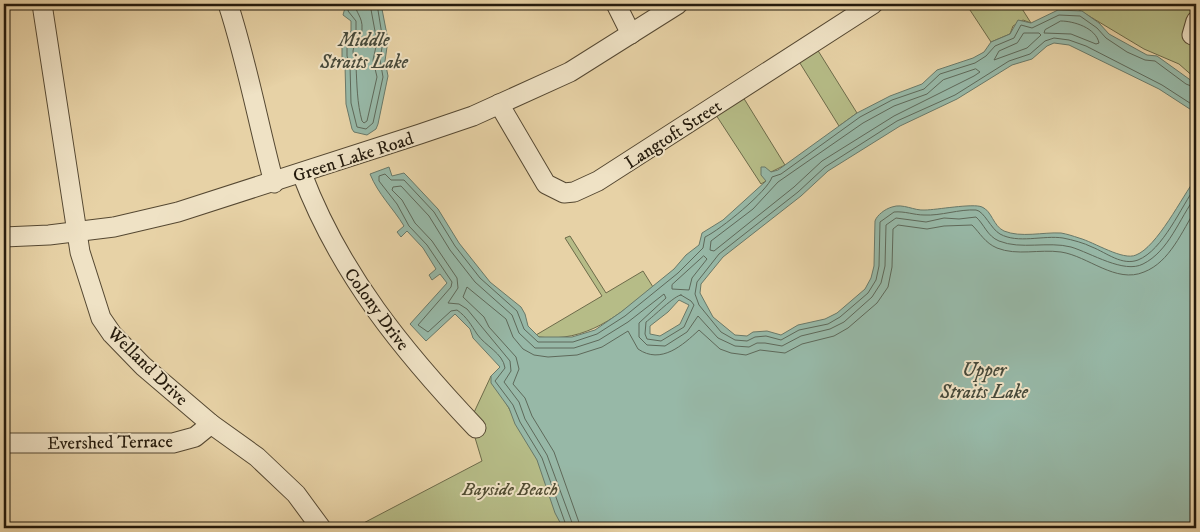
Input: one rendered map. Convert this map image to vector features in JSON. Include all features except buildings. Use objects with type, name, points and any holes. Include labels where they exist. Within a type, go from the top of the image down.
[{"type":"street","name":"Welland Drive","points":[[42,4],[83,266],[100,318],[112,334],[143,366],[211,424],[257,457],[296,494],[321,528]]},
{"type":"street","points":[[228,4],[239,38],[257,119],[274,183]]},
{"type":"street","points":[[616,4],[631,34]]},
{"type":"street","name":"Green Lake Road","points":[[4,237],[78,232],[114,227],[178,212],[302,174],[420,134],[499,104],[570,72],[678,4]]},
{"type":"street","name":"Langtoft Street","points":[[499,104],[546,184],[556,191],[574,192],[622,167],[873,4]]},
{"type":"street","name":"Colony Drive","points":[[302,174],[326,232],[346,267],[411,356],[435,385],[476,428]]},
{"type":"street","name":"Evershed Terrace","points":[[4,443],[173,443],[196,437],[211,424]]},
{"type":"green space","points":[[966,4],[1019,4],[1031,23],[1023,20],[1013,26],[1010,34],[991,42]]},
{"type":"green space","points":[[1069,4],[1196,4],[1196,79],[1179,64],[1144,49]]},
{"type":"green space","points":[[817,49],[857,113],[839,126],[798,60]]},
{"type":"green space","points":[[743,97],[785,165],[771,172],[766,181],[761,184],[716,115]]},
{"type":"green space","points":[[570,236],[606,293],[643,271],[653,287],[601,325],[572,336],[556,338],[539,337],[536,335],[602,296],[565,238]]},
{"type":"green space","name":"Bayside Beach","points":[[491,376],[546,475],[570,528],[354,528],[482,461],[470,421]]},
{"type":"water","name":"Middle Straits Lake","points":[[346,4],[381,4],[388,40],[385,61],[388,76],[378,124],[376,129],[367,135],[354,132],[346,104],[345,65],[342,57],[342,45],[351,31],[351,21],[343,15]]},
{"type":"water","name":"Upper Straits Lake","points":[[1058,10],[1082,11],[1099,23],[1109,34],[1147,55],[1157,56],[1196,84],[1196,113],[1159,89],[1069,45],[1054,43],[1047,46],[1032,59],[1012,65],[957,99],[900,126],[828,171],[801,196],[723,257],[701,284],[700,293],[713,317],[735,335],[747,336],[753,332],[767,331],[781,335],[798,325],[825,319],[837,313],[865,289],[871,278],[874,266],[875,221],[884,211],[896,206],[925,210],[963,206],[982,207],[988,212],[997,226],[1004,231],[1018,234],[1061,233],[1085,240],[1116,253],[1130,256],[1136,255],[1144,250],[1161,232],[1196,178],[1196,528],[563,528],[555,513],[537,460],[515,424],[509,408],[491,383],[491,376],[500,367],[473,338],[470,329],[455,314],[426,341],[410,324],[447,283],[440,274],[432,280],[429,275],[436,269],[423,248],[407,231],[401,237],[397,232],[404,226],[377,188],[370,174],[389,167],[392,176],[404,173],[438,209],[459,243],[490,282],[521,307],[528,326],[539,337],[572,337],[595,330],[621,312],[674,269],[686,255],[699,245],[702,233],[723,220],[766,181],[761,175],[761,167],[765,167],[771,172],[778,170],[857,113],[890,96],[922,84],[937,70],[973,58],[984,52],[991,42],[1010,34],[1018,20],[1031,23]],"holes":[[[679,300],[689,305],[680,324],[660,336],[650,334],[650,326],[668,312]]]}]
